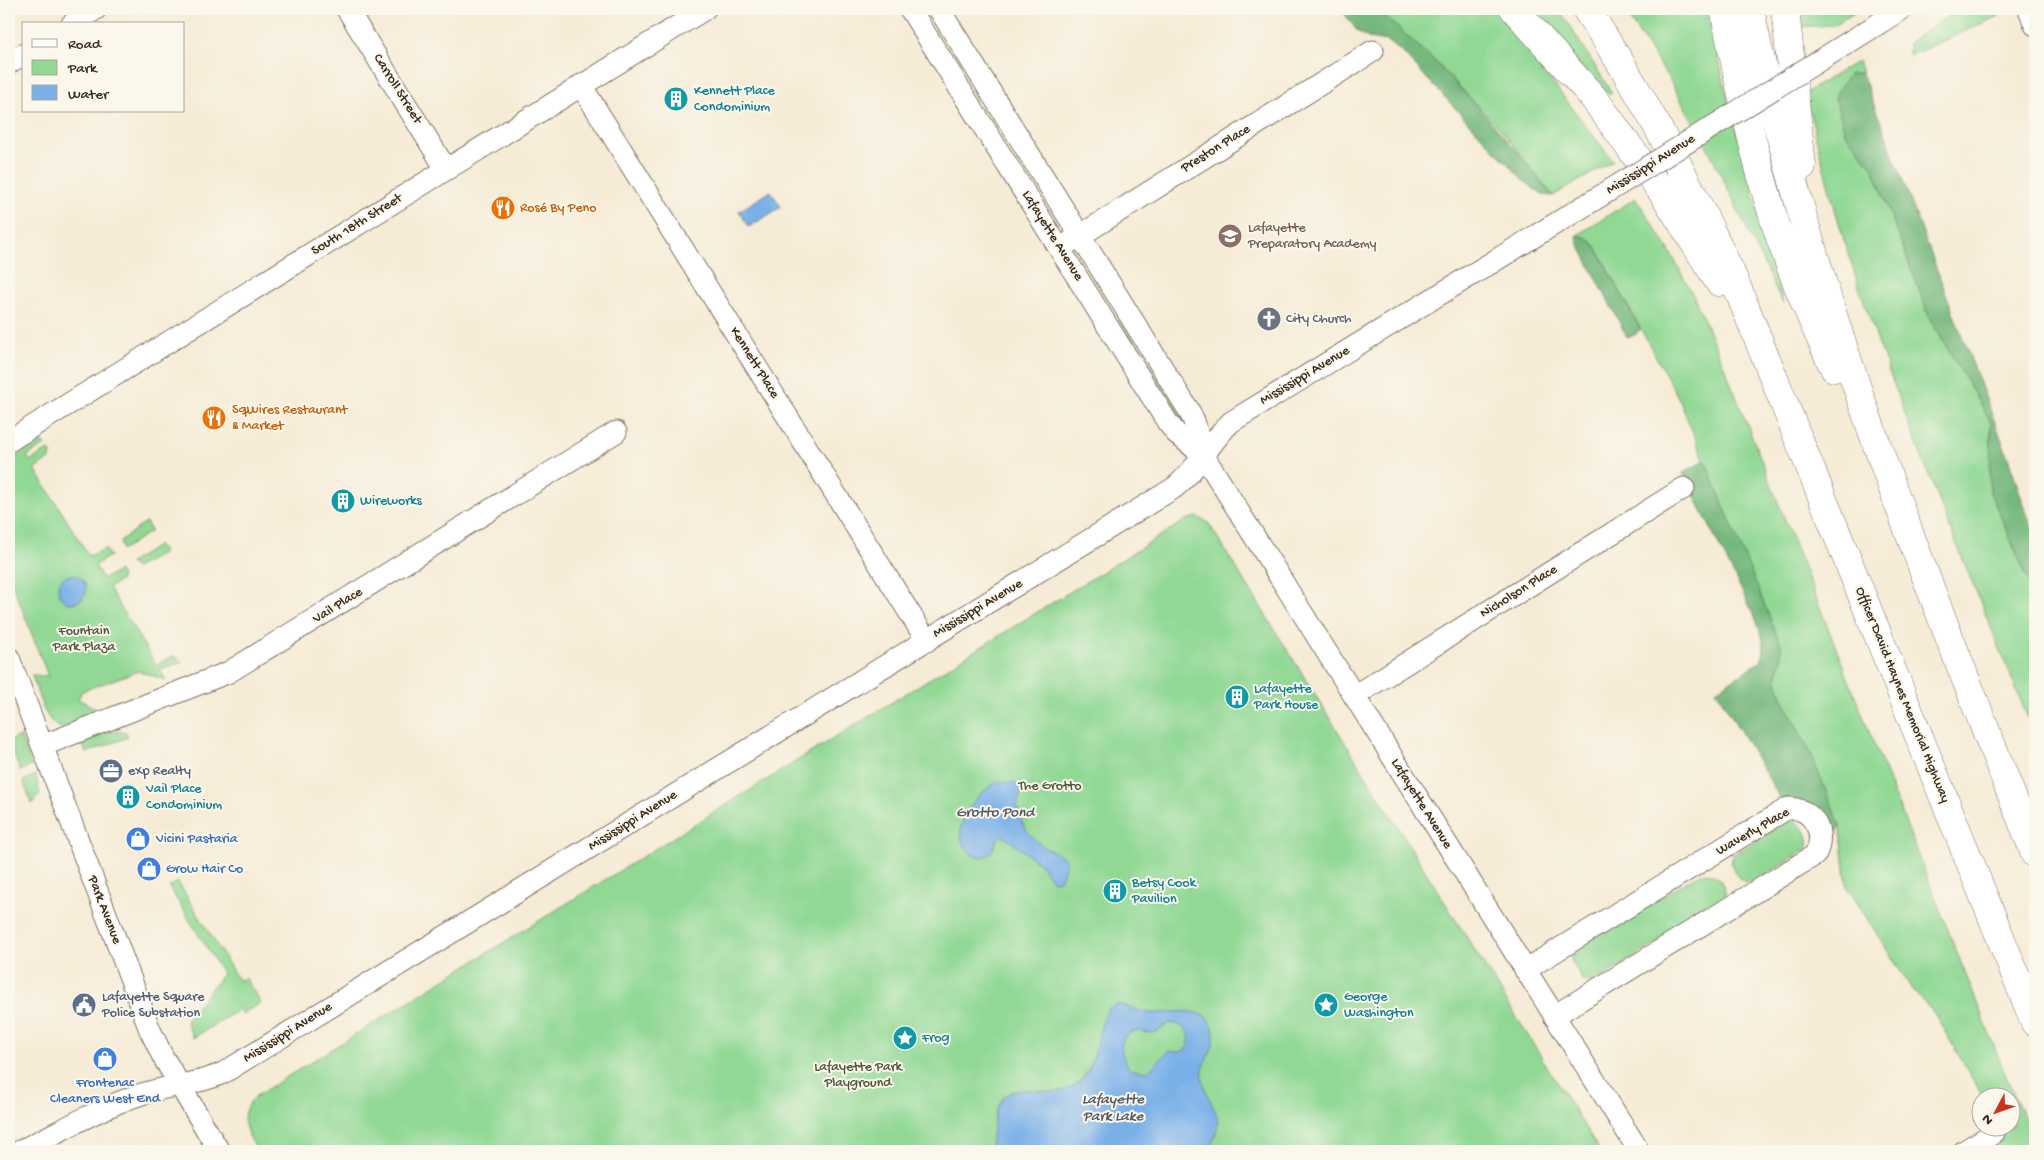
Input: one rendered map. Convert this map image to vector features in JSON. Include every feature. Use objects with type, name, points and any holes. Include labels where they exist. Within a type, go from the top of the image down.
[{"type":"highway","points":[[1514,9],[1592,97],[1634,153],[1704,256],[1771,367]]},
{"type":"highway","points":[[1586,9],[1645,103],[1698,201],[1771,367]]},
{"type":"highway","points":[[1724,9],[1738,80],[1773,217],[1813,323],[1906,529]]},
{"type":"highway","points":[[1750,9],[1776,122],[1812,250],[1868,423],[1906,529],[2035,854]]},
{"type":"highway","points":[[1785,9],[1812,250]]},
{"type":"highway","name":"Officer David Haynes Memorial Highway","points":[[1771,367],[2034,1024]]},
{"type":"street","points":[[75,22],[96,9]]},
{"type":"street","name":"Carroll Street","points":[[347,9],[446,169]]},
{"type":"street","name":"South 18th Street","points":[[9,441],[705,9]]},
{"type":"street","name":"Lafayette Avenue","points":[[910,9],[1168,423],[1176,433],[1204,456]]},
{"type":"street","name":"Lafayette Avenue","points":[[939,9],[1188,409],[1194,421],[1204,456],[1639,1151]]},
{"type":"street","name":"Mississippi Avenue","points":[[20,1151],[129,1098],[212,1078],[223,1073],[1174,488],[1204,456],[1220,433],[1236,419],[1902,9]]},
{"type":"street","points":[[2029,9],[2035,25]]},
{"type":"street","name":"Preston Place","points":[[1059,248],[1372,50]]},
{"type":"street","points":[[9,63],[22,55]]},
{"type":"street","name":"Kennett Place","points":[[581,86],[926,641]]},
{"type":"street","name":"Vail Place","points":[[42,746],[229,672],[616,432]]},
{"type":"street","name":"Nicholson Place","points":[[1354,696],[1684,488]]},
{"type":"street","name":"Park Avenue","points":[[9,658],[150,1030],[180,1086],[219,1151]]},
{"type":"street","name":"Waverly Place","points":[[1526,970],[1788,808],[1798,808],[1807,813],[1821,834],[1820,846],[1815,855],[1554,1016]]},
{"type":"street","points":[[1964,1151],[1986,1138]]},
{"type":"green space","points":[[1341,9],[1376,9],[1401,30],[1469,98],[1553,196],[1542,195],[1524,181],[1402,52],[1387,41],[1368,38],[1358,32]]},
{"type":"green space","points":[[1376,9],[1496,9],[1613,161],[1553,196],[1502,131],[1433,59]]},
{"type":"green space","points":[[1526,9],[1559,9],[1612,93],[1607,94]]},
{"type":"green space","points":[[1623,9],[1712,9],[1715,42],[1726,91],[1783,304],[1710,152],[1669,79]]},
{"type":"green space","points":[[1797,9],[1861,9],[1834,25],[1798,27]]},
{"type":"green space","points":[[1959,9],[1998,9],[1999,16],[1909,56],[1909,42]]},
{"type":"green space","points":[[1858,61],[1862,73],[1850,74],[1845,133],[1873,168],[1930,319],[1991,422],[1990,492],[2035,596],[2035,736],[1944,514],[1901,403],[1852,266],[1837,217],[1805,93]]},
{"type":"green space","points":[[1862,73],[2004,446],[2035,537],[2035,596],[1990,492],[1991,422],[1930,319],[1873,168],[1845,133],[1835,98],[1841,85],[1850,74]]},
{"type":"green space","points":[[1636,198],[1668,248],[1694,297],[1726,371],[2011,1088],[1978,1088],[1934,1013],[1913,991],[1847,887],[1840,825],[1783,699],[1776,678],[1781,660],[1781,645],[1679,399],[1595,245],[1587,238],[1577,235]]},
{"type":"green space","points":[[1577,235],[1587,238],[1595,245],[1640,329],[1635,335],[1627,337],[1578,243]]},
{"type":"green space","points":[[1122,320],[1181,414],[1176,419],[1116,321]]},
{"type":"green space","name":"Fountain Park Plaza","points":[[40,441],[45,445],[27,456],[30,461],[48,450],[51,453],[50,459],[35,469],[89,556],[105,549],[110,556],[95,565],[103,579],[119,571],[122,577],[120,581],[109,588],[156,665],[173,656],[179,658],[182,662],[160,670],[166,680],[138,671],[82,691],[78,699],[95,708],[99,715],[61,728],[45,713],[39,697],[32,675],[48,676],[9,575],[9,461]]},
{"type":"green space","points":[[1705,460],[1781,645],[1781,660],[1776,678],[1783,699],[1810,752],[1840,825],[1826,860],[1831,833],[1825,820],[1783,803],[1716,690],[1761,661],[1764,650],[1755,617],[1683,473]]},
{"type":"green space","points":[[1196,517],[1208,522],[1600,1151],[258,1151],[247,1130],[244,1116],[250,1103],[256,1096],[1186,520]]},
{"type":"green space","points":[[146,522],[151,531],[122,550],[120,541]]},
{"type":"green space","points":[[159,545],[164,553],[136,568],[130,563]]},
{"type":"green space","points":[[104,731],[126,732],[128,737],[86,753],[81,739]]},
{"type":"green space","points":[[20,736],[32,766],[20,771],[9,741]]},
{"type":"green space","points":[[36,775],[40,794],[32,804],[23,781]]},
{"type":"green space","points":[[1793,821],[1805,831],[1808,847],[1754,883],[1745,882],[1739,878],[1731,863],[1733,855],[1785,823]]},
{"type":"green space","points":[[1701,873],[1711,874],[1721,882],[1726,896],[1721,903],[1593,983],[1582,980],[1571,960],[1573,950]]},
{"type":"green space","points":[[178,882],[239,981],[245,978],[261,1003],[242,1014],[240,1009],[193,1038],[186,1020],[223,974],[169,887]]},
{"type":"green space","points":[[2022,1112],[2035,1141],[2035,1151],[1995,1151],[1997,1138],[2022,1138]]},
{"type":"water","points":[[771,191],[781,207],[749,227],[739,211]]},
{"type":"water","points":[[72,575],[82,579],[86,589],[82,599],[72,603],[62,599],[58,589],[62,579]]},
{"type":"water","name":"Grotto Pond","points":[[998,782],[1015,783],[1021,789],[1018,809],[1025,827],[1040,844],[1064,858],[1064,872],[1060,880],[1053,881],[1039,863],[1002,835],[998,838],[992,852],[985,857],[978,858],[967,850],[962,840],[961,829],[964,817],[978,797]]},
{"type":"water","name":"Lafayette Park Lake","points":[[1118,1004],[1151,1013],[1190,1012],[1207,1018],[1212,1025],[1214,1042],[1202,1073],[1206,1090],[1218,1120],[1214,1138],[1208,1151],[989,1151],[997,1108],[1007,1095],[1025,1090],[1047,1092],[1069,1089],[1086,1074],[1091,1065],[1108,1009]],"holes":[[[1169,1023],[1186,1030],[1189,1038],[1187,1048],[1180,1052],[1169,1051],[1148,1071],[1131,1070],[1123,1055],[1123,1039],[1136,1031],[1153,1033]]]},
{"type":"place","name":"Kennett Place Condominium","points":[[676,99]]},
{"type":"place","name":"Rosé By Peno","points":[[503,208]]},
{"type":"place","name":"Lafayette Preparatory Academy","points":[[1230,236]]},
{"type":"place","name":"City Church","points":[[1269,319]]},
{"type":"place","name":"SqWires Restaurant & Market","points":[[214,418]]},
{"type":"place","name":"Wireworks","points":[[343,501]]},
{"type":"place","name":"Lafayette Park House","points":[[1237,697]]},
{"type":"place","name":"eXp Realty","points":[[111,771]]},
{"type":"place","name":"Vail Place Condominium","points":[[128,797]]},
{"type":"place","name":"Vicini Pastaria","points":[[138,839]]},
{"type":"place","name":"Grow Hair Co","points":[[149,869]]},
{"type":"place","name":"Betsy Cook Pavilion","points":[[1115,891]]},
{"type":"place","name":"Lafayette Square Police Substation","points":[[84,1005]]},
{"type":"place","name":"George Washington","points":[[1326,1005]]},
{"type":"place","name":"Frog","points":[[905,1038]]},
{"type":"place","name":"Frontenac Cleaners West End","points":[[105,1059]]},
{"type":"park label","name":"The Grotto","points":[[1050,786]]},
{"type":"park label","name":"Lafayette Park Playground","points":[[858,1076]]}]
